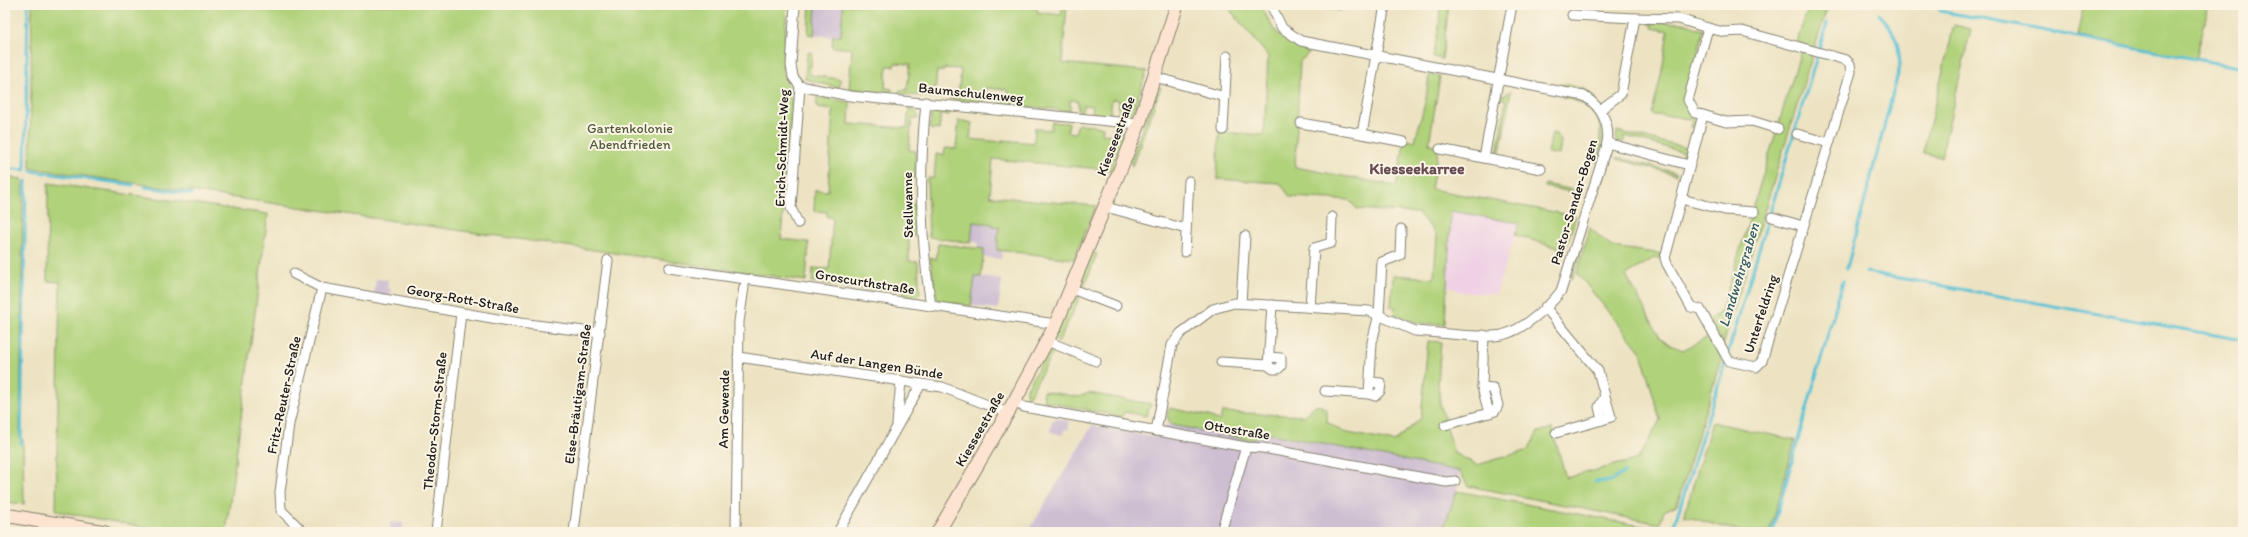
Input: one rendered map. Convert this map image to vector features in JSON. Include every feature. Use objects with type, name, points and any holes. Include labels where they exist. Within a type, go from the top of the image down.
[{"type":"street","name":"Erich-Schmidt-Weg","points":[[795,5],[791,65],[793,77],[800,86],[791,208],[798,223]]},
{"type":"street","name":"Kiesseestraße","points":[[938,532],[1011,408],[1056,324],[1072,289],[1139,124],[1177,5]]},
{"type":"street","name":"Pastor-Sander-Bogen","points":[[1156,431],[1169,354],[1177,338],[1213,309],[1227,304],[1241,303],[1360,309],[1379,314],[1411,330],[1484,335],[1503,334],[1516,330],[1555,298],[1565,282],[1608,143],[1608,128],[1600,110],[1590,100],[1577,93],[1307,43],[1296,39],[1282,28],[1271,5]]},
{"type":"street","points":[[1362,134],[1385,5]]},
{"type":"street","points":[[1484,158],[1512,5]]},
{"type":"street","name":"Unterfeldring","points":[[1572,15],[1688,21],[1724,32],[1742,31],[1846,60],[1851,68],[1762,361],[1756,367],[1731,362],[1722,349],[1700,309],[1691,307],[1665,258],[1703,115]]},
{"type":"street","points":[[1600,110],[1621,94],[1635,18]]},
{"type":"street","points":[[1708,28],[1688,100],[1695,113],[1726,122],[1752,121],[1778,129]]},
{"type":"street","points":[[1223,130],[1227,56]]},
{"type":"street","points":[[1155,77],[1225,97]]},
{"type":"street","name":"Baumschulenweg","points":[[800,86],[850,96],[926,102],[1139,124]]},
{"type":"street","name":"Stellwanne","points":[[926,102],[920,206],[923,248],[931,306]]},
{"type":"street","points":[[1301,123],[1404,142]]},
{"type":"street","points":[[1797,134],[1829,143]]},
{"type":"street","points":[[1608,143],[1690,165]]},
{"type":"street","points":[[1440,149],[1541,169]]},
{"type":"street","points":[[1185,252],[1189,180]]},
{"type":"street","points":[[1681,199],[1726,210],[1754,212]]},
{"type":"street","points":[[1106,207],[1186,229]]},
{"type":"street","points":[[1310,307],[1314,248],[1331,243],[1332,217]]},
{"type":"street","points":[[1772,217],[1803,226]]},
{"type":"street","points":[[1325,391],[1369,394],[1372,342],[1379,314],[1382,262],[1400,255],[1401,229]]},
{"type":"street","points":[[1241,303],[1245,236]]},
{"type":"street","name":"Else-Bräutigam-Straße","points":[[574,532],[608,260]]},
{"type":"street","name":"Groscurthstraße","points":[[669,268],[1056,324]]},
{"type":"street","points":[[294,274],[322,288]]},
{"type":"street","name":"Am Gewende","points":[[736,532],[738,322],[744,287]]},
{"type":"street","name":"Georg-Rott-Straße","points":[[322,288],[533,326],[600,333]]},
{"type":"street","name":"Fritz-Reuter-Straße","points":[[298,532],[299,528],[281,510],[280,492],[292,411],[322,288]]},
{"type":"street","points":[[1072,289],[1116,306]]},
{"type":"street","points":[[1221,362],[1268,361],[1272,305]]},
{"type":"street","points":[[1545,307],[1598,371],[1605,396],[1599,407],[1602,420],[1556,433]]},
{"type":"street","name":"Theodor-Storm-Straße","points":[[436,532],[461,313]]},
{"type":"street","points":[[1445,425],[1489,412],[1482,387],[1484,335]]},
{"type":"street","points":[[1047,341],[1096,361]]},
{"type":"street","name":"Auf der Langen Bünde","points":[[738,357],[942,387],[1011,408]]},
{"type":"street","points":[[896,427],[902,381]]},
{"type":"street","points":[[838,532],[921,384]]},
{"type":"street","name":"Ottostraße","points":[[1011,408],[1024,407],[1246,447],[1264,448],[1446,482],[1456,482]]},
{"type":"street","points":[[1221,532],[1246,447]]},
{"type":"street","points":[[5,515],[105,532]]},
{"type":"shaded area","points":[[816,5],[843,5],[841,36],[832,37],[814,35]]},
{"type":"shaded area","points":[[1451,211],[1519,223],[1496,294],[1462,292],[1455,290],[1455,288],[1447,287]]},
{"type":"shaded area","points":[[973,222],[999,227],[997,250],[1002,251],[1001,259],[983,257],[984,249],[978,248],[978,242],[971,242]]},
{"type":"shaded area","points":[[975,276],[1002,280],[998,309],[971,306]]},
{"type":"shaded area","points":[[376,279],[388,280],[387,288],[391,289],[390,297],[374,295]]},
{"type":"shaded area","points":[[1055,418],[1070,421],[1068,430],[1064,429],[1063,435],[1050,432],[1052,421],[1055,421]]},
{"type":"shaded area","points":[[1167,424],[1251,440],[1266,433],[1459,471],[1457,491],[1442,532],[1028,532],[1092,425],[1155,437]]},
{"type":"shaded area","points":[[390,522],[403,523],[403,531],[407,532],[390,532]]},
{"type":"green space","name":"Gartenkolonie Abendfrieden","points":[[32,5],[787,5],[783,68],[789,90],[789,98],[792,99],[781,239],[809,242],[806,281],[30,168]]},
{"type":"green space","points":[[810,5],[816,5],[814,35],[808,34]]},
{"type":"green space","points":[[843,5],[1038,5],[1037,12],[1061,15],[1063,5],[1067,5],[1062,63],[1147,71],[1132,115],[1118,116],[1119,100],[1112,99],[1110,115],[1092,113],[1093,106],[1083,105],[1082,112],[1078,112],[1078,101],[1070,100],[1070,111],[1001,104],[1002,100],[1008,100],[1008,90],[986,88],[985,102],[950,99],[951,95],[958,95],[961,69],[945,68],[944,71],[937,71],[935,93],[942,94],[942,98],[899,94],[900,90],[907,90],[910,64],[895,63],[894,66],[887,66],[885,88],[892,89],[891,93],[849,89],[852,49],[832,47],[833,36],[841,36]]},
{"type":"green space","points":[[1226,5],[1262,5],[1274,29],[1292,45],[1309,53],[1300,61],[1295,167],[1396,186],[1405,140],[1415,141],[1426,99],[1429,75],[1440,77],[1429,144],[1439,146],[1431,189],[1576,216],[1565,250],[1515,235],[1519,223],[1451,211],[1445,324],[1418,323],[1394,314],[1395,307],[1391,307],[1393,275],[1434,278],[1437,235],[1418,213],[1357,209],[1349,200],[1290,197],[1280,183],[1217,179],[1219,132],[1264,135],[1268,56]]},
{"type":"green space","points":[[1313,5],[1341,5],[1340,11]]},
{"type":"green space","points":[[1440,5],[1449,5],[1442,59],[1433,57],[1439,26]]},
{"type":"green space","points":[[1809,5],[1826,5],[1827,8],[1723,345],[1709,319],[1721,312],[1803,44],[1797,42]]},
{"type":"green space","points":[[2084,5],[2209,5],[2196,59],[2077,35]]},
{"type":"green space","points":[[1648,22],[1684,23],[1703,30],[1686,105],[1698,124],[1697,128],[1690,127],[1692,120],[1672,116],[1654,115],[1652,113],[1662,71],[1668,31],[1652,28],[1653,24],[1649,24]]},
{"type":"green space","points":[[1954,25],[1971,29],[1941,157],[1923,153]]},
{"type":"green space","points":[[812,52],[810,75],[840,79],[839,88],[805,79],[807,53]]},
{"type":"green space","points":[[1563,84],[1584,89],[1597,99],[1596,100],[1581,91],[1562,87]]},
{"type":"green space","points":[[1161,87],[1132,166],[1130,162],[1157,89]]},
{"type":"green space","points":[[1511,91],[1499,157],[1490,155],[1490,152],[1497,153],[1506,100],[1499,98],[1499,95],[1504,95]]},
{"type":"green space","points":[[1562,95],[1586,103],[1594,109],[1600,117],[1603,136],[1598,162],[1595,161],[1600,137],[1600,127],[1597,118],[1585,105],[1561,97]]},
{"type":"green space","points":[[817,97],[850,102],[849,124],[907,128],[909,108],[917,112],[918,119],[912,118],[909,150],[916,151],[915,178],[908,178],[908,204],[915,204],[916,236],[909,236],[909,261],[918,262],[920,294],[918,296],[903,295],[904,289],[883,286],[882,292],[812,282],[813,268],[829,269],[833,218],[827,217],[827,212],[814,211],[815,190],[828,191],[833,110],[817,108]]},
{"type":"green space","points":[[936,110],[950,112],[949,115],[941,115],[939,130],[930,129],[931,115]]},
{"type":"green space","points":[[959,120],[972,123],[970,139],[1002,142],[1002,140],[1034,143],[1035,127],[1036,129],[1050,130],[1052,122],[1069,123],[1067,132],[1075,133],[1078,124],[1103,127],[1102,134],[1112,135],[1113,128],[1121,130],[1123,138],[1111,170],[993,159],[990,196],[1096,206],[1074,259],[997,250],[999,227],[992,226],[992,224],[973,222],[971,243],[929,237],[927,178],[934,178],[936,154],[944,155],[945,148],[956,149]]},
{"type":"green space","points":[[1617,131],[1691,149],[1688,157],[1682,158],[1683,152],[1625,136],[1623,143],[1616,141]]},
{"type":"green space","points":[[1552,133],[1556,134],[1561,140],[1559,155],[1548,153]]},
{"type":"green space","points":[[1608,155],[1610,156],[1600,189],[1598,188]]},
{"type":"green space","points":[[1617,157],[1677,173],[1676,175],[1617,159]]},
{"type":"green space","points":[[5,177],[22,179],[23,182],[20,438],[23,439],[24,504],[5,502]]},
{"type":"green space","points":[[48,183],[268,214],[226,532],[170,532],[56,511],[60,282],[47,281]]},
{"type":"green space","points":[[1545,184],[1580,191],[1579,193],[1544,187]]},
{"type":"green space","points":[[1590,228],[1612,247],[1663,254],[1662,258],[1654,258],[1626,275],[1660,337],[1670,345],[1683,350],[1710,336],[1722,356],[1677,505],[1664,511],[1660,524],[1468,486],[1459,471],[1267,433],[1251,440],[1171,425],[1167,416],[1169,408],[1209,416],[1220,421],[1222,412],[1304,416],[1315,405],[1322,406],[1322,408],[1327,409],[1327,422],[1343,432],[1394,442],[1421,418],[1428,341],[1441,342],[1438,382],[1440,403],[1454,453],[1477,465],[1528,450],[1538,432],[1552,428],[1566,478],[1638,459],[1660,420],[1641,352],[1577,273]]},
{"type":"green space","points":[[938,244],[984,249],[981,277],[975,277],[971,306],[940,301],[937,299],[930,258],[936,259]]},
{"type":"green space","points":[[1580,244],[1583,244],[1572,279],[1570,278]]},
{"type":"green space","points":[[1092,252],[1097,254],[1083,290],[1079,283]]},
{"type":"green space","points":[[1075,297],[1080,297],[1058,343],[1054,337]]},
{"type":"green space","points":[[1048,350],[1054,350],[1027,400],[1026,390]]},
{"type":"green space","points":[[1043,391],[1079,397],[1088,393],[1151,404],[1146,416],[1124,412],[1122,417],[1044,401]]},
{"type":"green space","points":[[1712,422],[1795,440],[1770,532],[1742,532],[1684,516]]},
{"type":"green space","points":[[1457,491],[1657,529],[1656,532],[1442,532]]},
{"type":"green space","points":[[1683,527],[1695,532],[1666,532],[1667,529]]},
{"type":"waterway","points":[[5,168],[25,170],[28,5]]},
{"type":"waterway","points":[[1940,11],[2243,68]]},
{"type":"waterway","points":[[1847,268],[1900,66],[1899,50],[1895,37],[1889,26],[1879,14]]},
{"type":"waterway","name":"Landwehrgraben","points":[[1728,353],[1827,23]]},
{"type":"waterway","points":[[31,171],[133,185]]},
{"type":"waterway","points":[[21,444],[26,181]]},
{"type":"waterway","points":[[145,187],[192,194]]},
{"type":"waterway","points":[[1866,272],[2243,340]]},
{"type":"waterway","points":[[1772,532],[1843,281]]},
{"type":"waterway","name":"Landwehrgraben","points":[[1672,532],[1726,360]]},
{"type":"waterway","points":[[1595,482],[1611,481],[1625,472]]},
{"type":"district","name":"Kiesseekarree","points":[[1417,168]]}]
